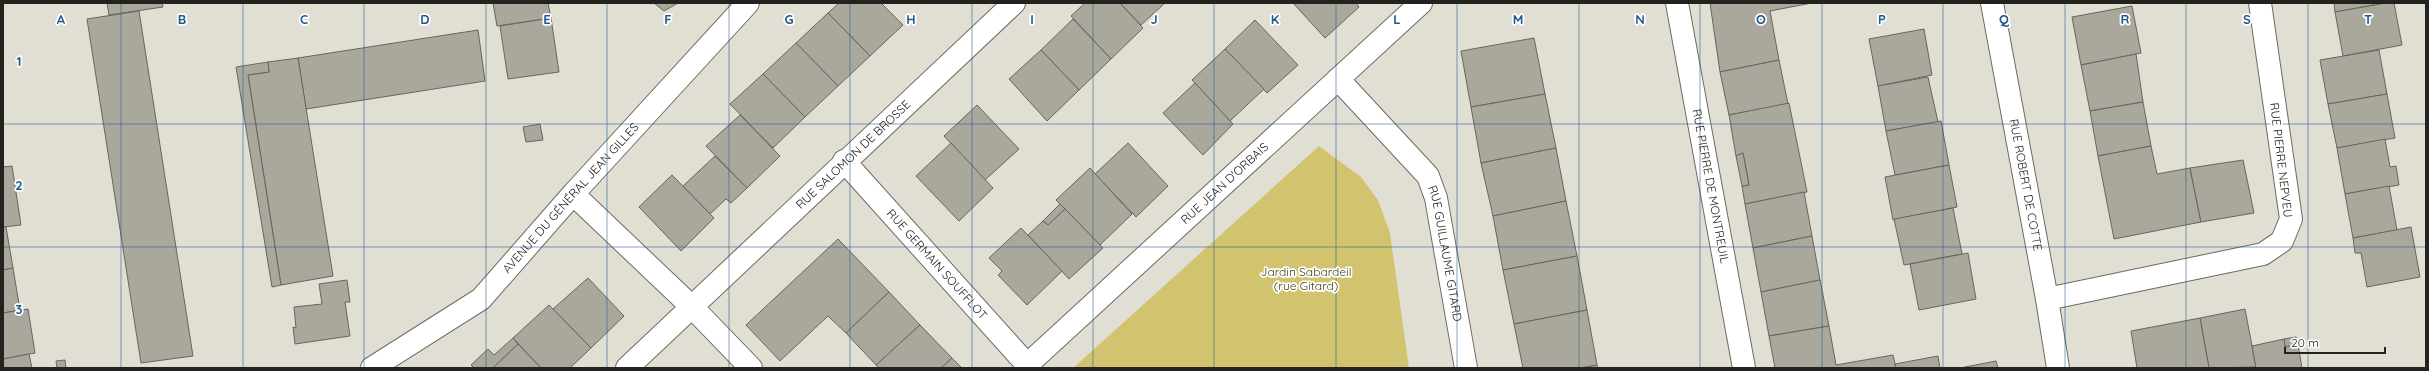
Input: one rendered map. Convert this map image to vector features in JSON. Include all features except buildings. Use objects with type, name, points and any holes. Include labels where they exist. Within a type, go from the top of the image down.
[{"type":"street","name":"AVENUE DU GÉNÉRAL JEAN GILLES","points":[[372,368],[481,299],[573,194],[748,3]]},
{"type":"street","name":"RUE SALOMON DE BROSSE","points":[[627,368],[693,308],[844,161],[1014,3]]},
{"type":"street","name":"RUE JEAN D'ORBAIS","points":[[1029,366],[1421,3]]},
{"type":"street","name":"RUE PIERRE DE MONTREUIL","points":[[1677,3],[1744,368]]},
{"type":"street","name":"RUE ROBERT DE COTTE","points":[[1992,3],[2047,299],[2058,368]]},
{"type":"street","name":"RUE PIERRE NEPVEU","points":[[2047,299],[2263,254],[2282,241],[2291,219],[2260,3]]},
{"type":"street","name":"RUE GUILLAUME GITARD","points":[[1338,79],[1428,176],[1436,198],[1466,368]]},
{"type":"street","name":"RUE GERMAIN SOUFFLOT","points":[[844,161],[1029,366]]},
{"type":"street","points":[[573,194],[693,308],[751,368]]},
{"type":"green space","name":"Jardin Sabardeil (rue Gitard)","points":[[1319,146],[1361,177],[1378,200],[1390,233],[1409,368],[1073,368]]}]
